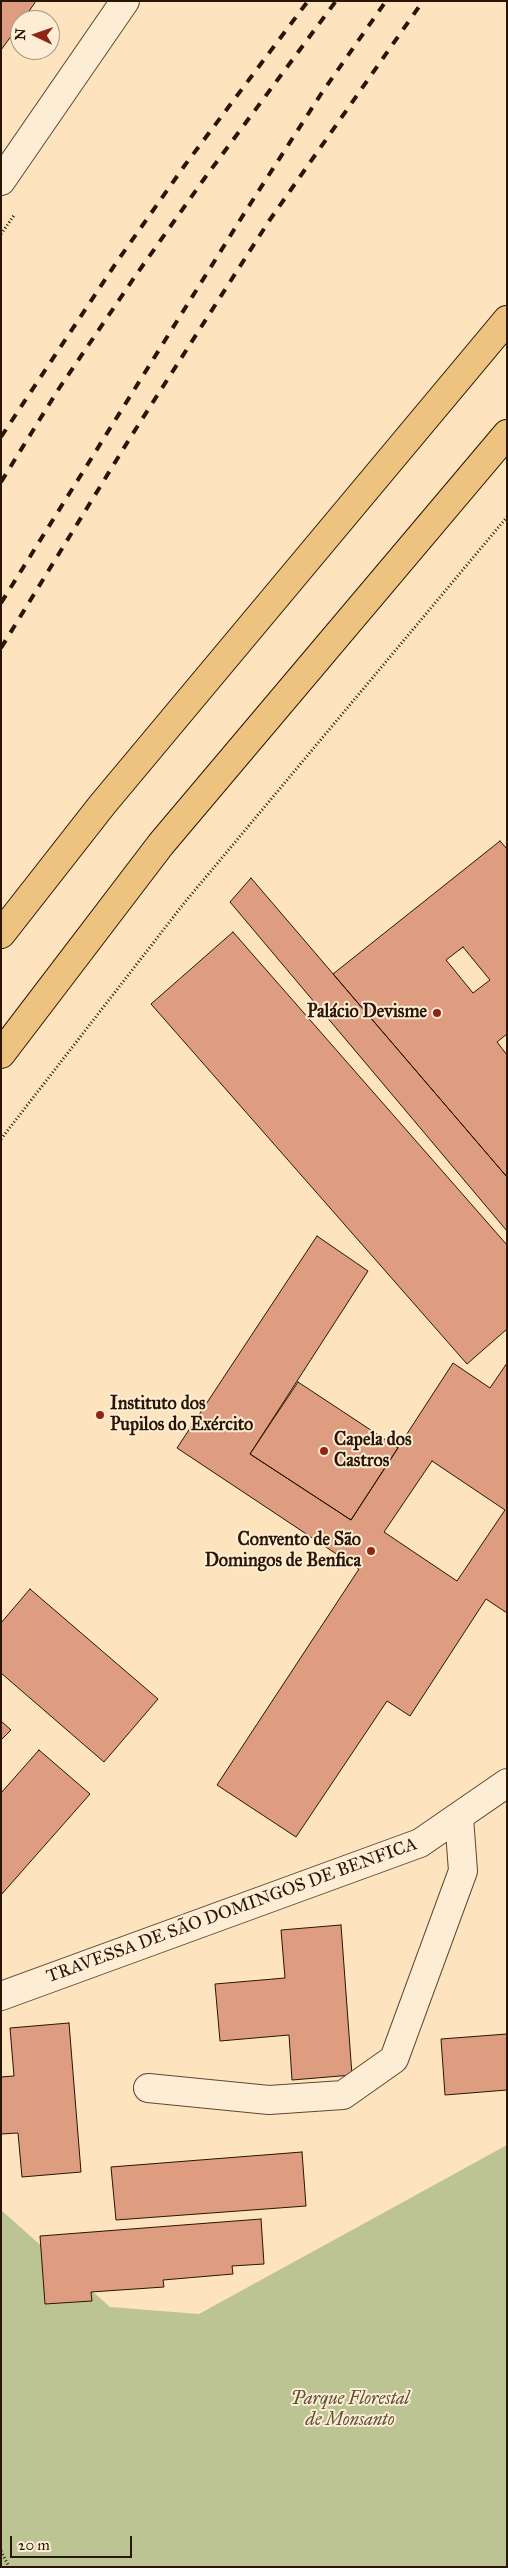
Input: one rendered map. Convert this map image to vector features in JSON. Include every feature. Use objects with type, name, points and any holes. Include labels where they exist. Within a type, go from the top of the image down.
[{"type":"highway","points":[[1,934],[108,797],[507,320]]},
{"type":"highway","points":[[1,1054],[161,844],[507,434]]},
{"type":"street","points":[[1,181],[125,1]]},
{"type":"street","name":"TRAVESSA DE SÃO DOMINGOS DE BENFICA","points":[[1,1996],[420,1843],[459,1818],[507,1783]]},
{"type":"street","points":[[148,2088],[269,2100],[343,2094],[394,2059],[463,1870],[459,1818]]},
{"type":"path","points":[[1,1140],[185,902],[507,517]]},
{"type":"path","points":[[1,2551],[9,2567]]},
{"type":"green space","name":"Parque Florestal de Monsanto","points":[[507,2145],[507,2567],[1,2567],[1,2210],[110,2307],[199,2314]]},
{"type":"building","points":[[1,1],[36,1],[30,10],[10,10],[10,38],[1,50]]},
{"type":"building","name":"Palácio Devisme","points":[[500,841],[507,849],[507,1034],[497,1042],[507,1055],[507,1177],[333,974]],"holes":[[[463,947],[490,980],[473,993],[446,960]]]},
{"type":"building","points":[[251,878],[507,1177],[507,1231],[230,902]]},
{"type":"building","points":[[233,932],[507,1245],[507,1329],[467,1364],[151,1004]]},
{"type":"building","name":"Convento de São Domingos de Benfica","points":[[317,1236],[368,1271],[250,1454],[351,1520],[453,1363],[490,1388],[507,1363],[507,1613],[486,1599],[410,1716],[387,1701],[296,1837],[217,1785],[359,1569],[177,1448]],"holes":[[[432,1461],[505,1510],[457,1581],[384,1532]]]},
{"type":"building","name":"Capela dos Castros","points":[[298,1382],[398,1448],[351,1520],[250,1454]]},
{"type":"building","points":[[30,1589],[158,1699],[104,1762],[1,1673],[1,1623]]},
{"type":"building","points":[[1,1721],[11,1730],[1,1740]]},
{"type":"building","points":[[39,1750],[90,1794],[1,1895],[1,1793]]},
{"type":"building","points":[[341,1925],[352,2075],[292,2080],[289,2035],[220,2041],[215,1984],[285,1978],[281,1930]]},
{"type":"building","points":[[69,2023],[81,2172],[22,2177],[18,2133],[1,2134],[1,2077],[14,2076],[10,2028]]},
{"type":"building","points":[[507,2034],[507,2090],[445,2095],[441,2039]]},
{"type":"building","points":[[302,2152],[306,2206],[116,2220],[111,2167]]},
{"type":"building","points":[[261,2219],[264,2264],[232,2266],[233,2274],[163,2280],[164,2287],[91,2292],[92,2301],[45,2304],[40,2236]]},
{"type":"railway","points":[[1,437],[116,263],[185,165],[308,1]]},
{"type":"railway","points":[[1,482],[58,390],[136,275],[204,179],[336,1]]},
{"type":"railway","points":[[1,603],[247,209],[321,94],[386,1]]},
{"type":"railway","points":[[1,648],[130,438],[269,221],[423,1]]},
{"type":"place","name":"Palácio Devisme","points":[[437,1013]]},
{"type":"place","name":"Instituto dos Pupilos do Exército","points":[[100,1415]]},
{"type":"place","name":"Capela dos Castros","points":[[324,1451]]},
{"type":"place","name":"Convento de São Domingos de Benfica","points":[[371,1551]]}]
